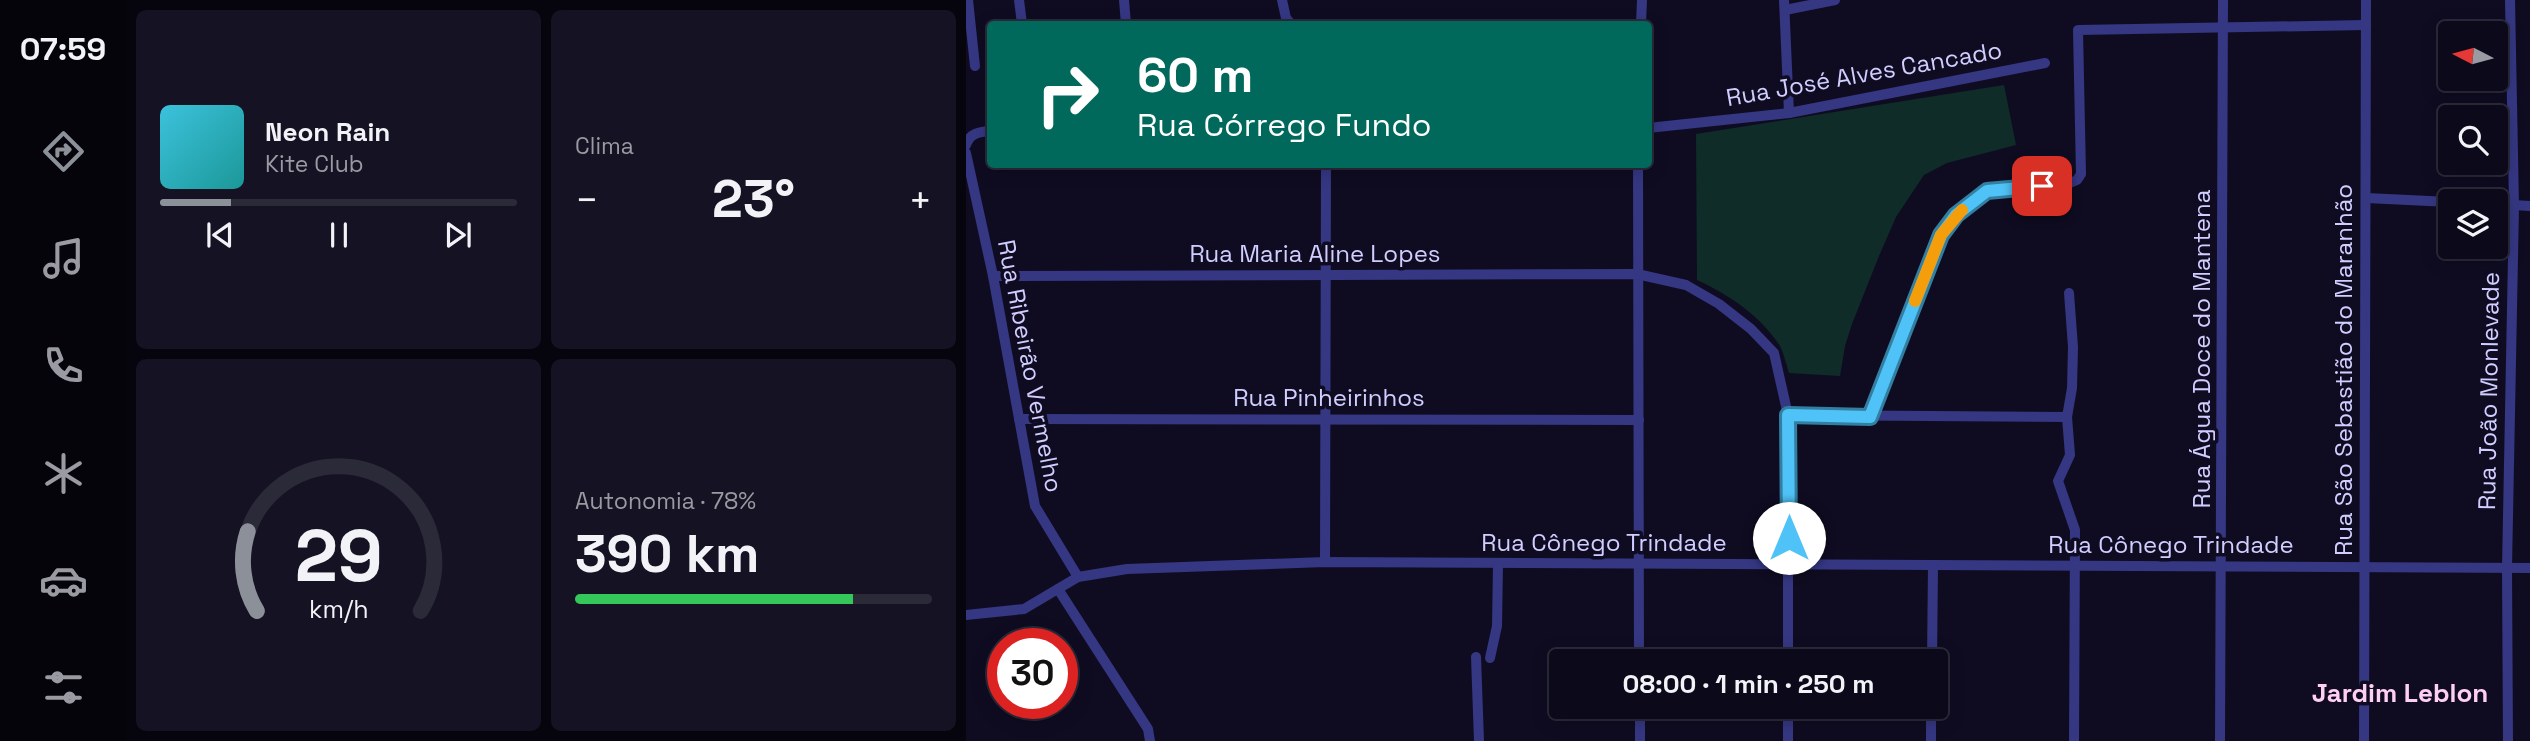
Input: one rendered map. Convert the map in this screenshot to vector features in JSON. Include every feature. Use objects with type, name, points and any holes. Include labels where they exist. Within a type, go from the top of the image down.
[{"type":"street","points":[[968,0],[975,66]]},
{"type":"street","points":[[1019,0],[1022,21]]},
{"type":"street","points":[[1124,0],[1126,21]]},
{"type":"street","points":[[1282,0],[1288,21]]},
{"type":"street","points":[[1642,0],[1642,21]]},
{"type":"street","points":[[1789,113],[1785,5],[1835,0]]},
{"type":"street","name":"Rua Água Doce do Mantena","points":[[2220,741],[2223,567],[2223,0]]},
{"type":"street","name":"Rua São Sebastião do Maranhão","points":[[2364,741],[2366,0]]},
{"type":"street","name":"Rua João Monlevade","points":[[2508,741],[2507,568],[2514,205],[2510,0]]},
{"type":"street","points":[[1870,417],[1941,235],[1956,215],[1987,191],[2070,183],[2077,180],[2081,174],[2078,30],[2366,25]]},
{"type":"street","name":"Rua José Alves Cancado","points":[[1652,128],[1789,113],[2045,63]]},
{"type":"street","points":[[968,140],[979,132],[987,131]]},
{"type":"street","name":"Rua Ribeirão Vermelho","points":[[966,153],[993,276],[1035,506],[1078,577]]},
{"type":"street","points":[[1325,562],[1326,168]]},
{"type":"street","points":[[1638,168],[1639,649]]},
{"type":"street","points":[[2366,198],[2438,201]]},
{"type":"street","points":[[2508,205],[2530,206]]},
{"type":"street","name":"Rua Maria Aline Lopes","points":[[993,276],[1637,274],[1686,285],[1719,304],[1751,329],[1774,353],[1788,415],[1788,649]]},
{"type":"street","points":[[2069,293],[2073,346],[2072,387],[2067,417],[2070,455],[2058,481],[2075,530],[2074,741]]},
{"type":"street","points":[[1788,415],[2067,417]]},
{"type":"street","name":"Rua Pinheirinhos","points":[[1019,419],[1639,420]]},
{"type":"street","name":"Rua Cônego Trindade","points":[[966,615],[1024,609],[1078,577],[1127,569],[1325,562],[2530,568]]},
{"type":"street","points":[[1490,658],[1497,626],[1498,564]]},
{"type":"street","points":[[1932,649],[1933,565]]},
{"type":"street","points":[[1058,589],[1149,729],[1150,741]]},
{"type":"street","points":[[1476,657],[1479,741]]},
{"type":"street","points":[[1640,719],[1640,741]]},
{"type":"street","points":[[1788,719],[1788,741]]},
{"type":"street","points":[[1931,719],[1931,741]]},
{"type":"green space","points":[[2004,85],[2016,145],[1947,163],[1924,175],[1896,217],[1879,256],[1852,324],[1840,376],[1789,373],[1780,346],[1763,325],[1732,299],[1697,280],[1696,134]]},
{"type":"slow traffic","points":[[1915,301],[1941,235],[1962,210]]},
{"type":"district","name":"Jardim Leblon","points":[[2400,693]]},
{"type":"route","points":[[1789,538],[1788,415],[1870,417],[1941,235],[1956,215],[1987,191],[2042,186]]}]
